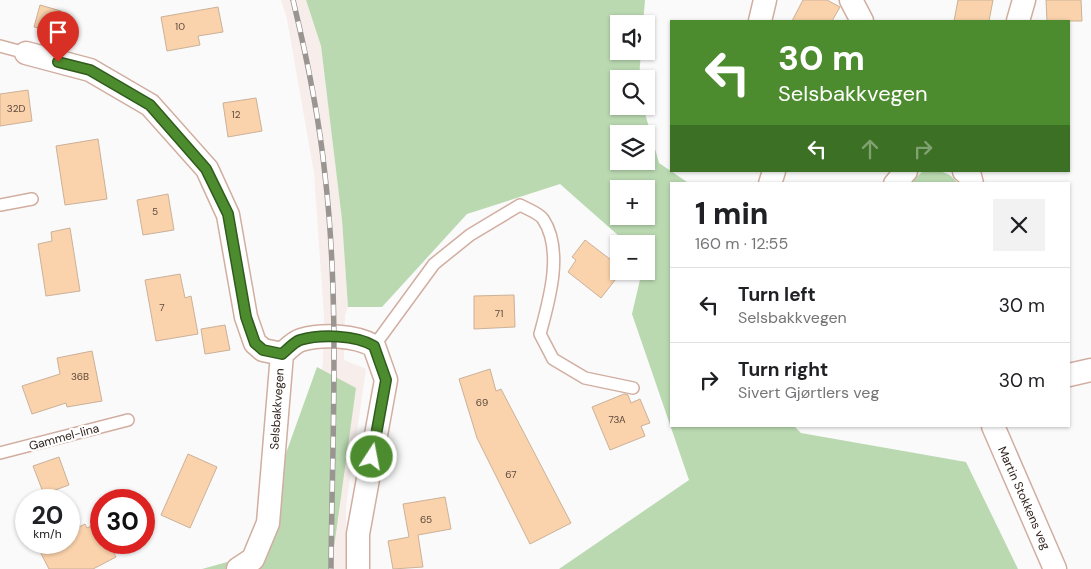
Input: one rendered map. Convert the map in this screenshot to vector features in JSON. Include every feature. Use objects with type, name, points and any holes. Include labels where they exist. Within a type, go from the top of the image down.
[{"type":"street","points":[[760,20],[765,0]]},
{"type":"street","points":[[851,0],[861,20]]},
{"type":"street","points":[[1018,20],[1024,0]]},
{"type":"street","points":[[26,53],[90,70],[150,105],[206,169],[228,214],[246,317],[255,343],[263,350],[282,354]]},
{"type":"street","points":[[897,182],[905,172]]},
{"type":"street","name":"Selsbakkvegen","points":[[248,566],[268,523],[282,354],[299,340],[323,338],[362,339],[374,346]]},
{"type":"street","points":[[358,569],[358,534],[386,380],[374,346]]},
{"type":"street","points":[[1070,376],[1091,370]]},
{"type":"street","name":"Martin Stokkens veg","points":[[993,427],[1055,569]]},
{"type":"lane","points":[[0,46],[26,53]]},
{"type":"lane","points":[[0,205],[32,199]]},
{"type":"lane","points":[[374,346],[434,264],[470,235],[520,205],[542,217],[552,238],[552,288],[540,334],[553,360],[585,378],[633,388]]},
{"type":"lane","name":"Gammel-lina","points":[[0,453],[128,420]]},
{"type":"shaded area","points":[[281,0],[306,0],[321,46],[342,220],[348,307],[345,315],[344,360],[366,369],[346,506],[346,569],[302,569],[323,360],[324,316],[314,173],[287,19]]},
{"type":"green space","points":[[306,0],[645,0],[644,15],[610,15],[610,60],[640,60],[640,70],[610,70],[610,115],[646,115],[648,125],[610,125],[610,170],[655,170],[655,149],[659,163],[687,182],[670,182],[670,425],[632,314],[640,280],[655,280],[655,235],[618,235],[560,184],[467,214],[382,307],[348,307],[342,220],[321,46]]},
{"type":"green space","points":[[922,172],[942,172],[951,176],[957,182],[911,182]]},
{"type":"green space","points":[[317,367],[356,388],[331,569],[202,569],[249,556]]},
{"type":"green space","points":[[671,427],[795,427],[801,433],[966,462],[1018,569],[559,569],[689,480]]},
{"type":"building","points":[[803,0],[827,0],[840,7],[833,20],[793,20]]},
{"type":"building","points":[[958,0],[993,0],[989,20],[954,20]]},
{"type":"building","points":[[1046,0],[1081,0],[1082,21],[1047,20]]},
{"type":"building","points":[[40,5],[61,11],[56,32],[34,27]]},
{"type":"building","points":[[218,7],[223,32],[198,36],[200,45],[167,51],[161,17]]},
{"type":"building","points":[[28,90],[32,121],[0,126],[0,94]]},
{"type":"building","points":[[256,98],[262,131],[228,137],[223,103]]},
{"type":"building","points":[[98,139],[107,199],[65,205],[56,146]]},
{"type":"building","points":[[168,194],[174,230],[143,235],[137,200]]},
{"type":"building","points":[[70,228],[80,291],[46,296],[38,244],[52,241],[51,232]]},
{"type":"building","points":[[585,240],[610,259],[610,280],[615,280],[601,298],[568,272],[576,260],[572,257]]},
{"type":"building","points":[[180,274],[185,298],[191,296],[198,334],[156,341],[145,280]]},
{"type":"building","points":[[514,295],[515,327],[474,329],[474,296]]},
{"type":"building","points":[[225,325],[230,350],[205,354],[201,329]]},
{"type":"building","points":[[92,351],[102,401],[67,407],[66,403],[32,414],[22,386],[60,374],[57,358]]},
{"type":"building","points":[[490,369],[496,391],[501,389],[571,523],[530,544],[477,438],[459,379]]},
{"type":"building","points":[[624,394],[628,395],[631,403],[640,399],[650,423],[641,426],[645,436],[610,450],[592,407]]},
{"type":"building","points":[[188,454],[217,467],[190,528],[161,515]]},
{"type":"building","points":[[59,457],[69,485],[58,489],[42,489],[33,466]]},
{"type":"building","points":[[445,497],[451,529],[418,535],[423,567],[393,569],[388,541],[409,537],[403,504]]},
{"type":"building","points":[[85,524],[87,528],[90,526],[90,554],[114,554],[116,557],[93,569],[49,569],[41,554],[80,554],[80,526]]},
{"type":"railway","points":[[293,0],[316,109],[330,224],[334,322],[331,569]]},
{"type":"route","points":[[58,62],[90,70],[150,105],[206,169],[228,214],[246,317],[255,343],[263,350],[282,354],[299,340],[344,337],[362,339],[374,346],[386,380],[372,457]]}]
